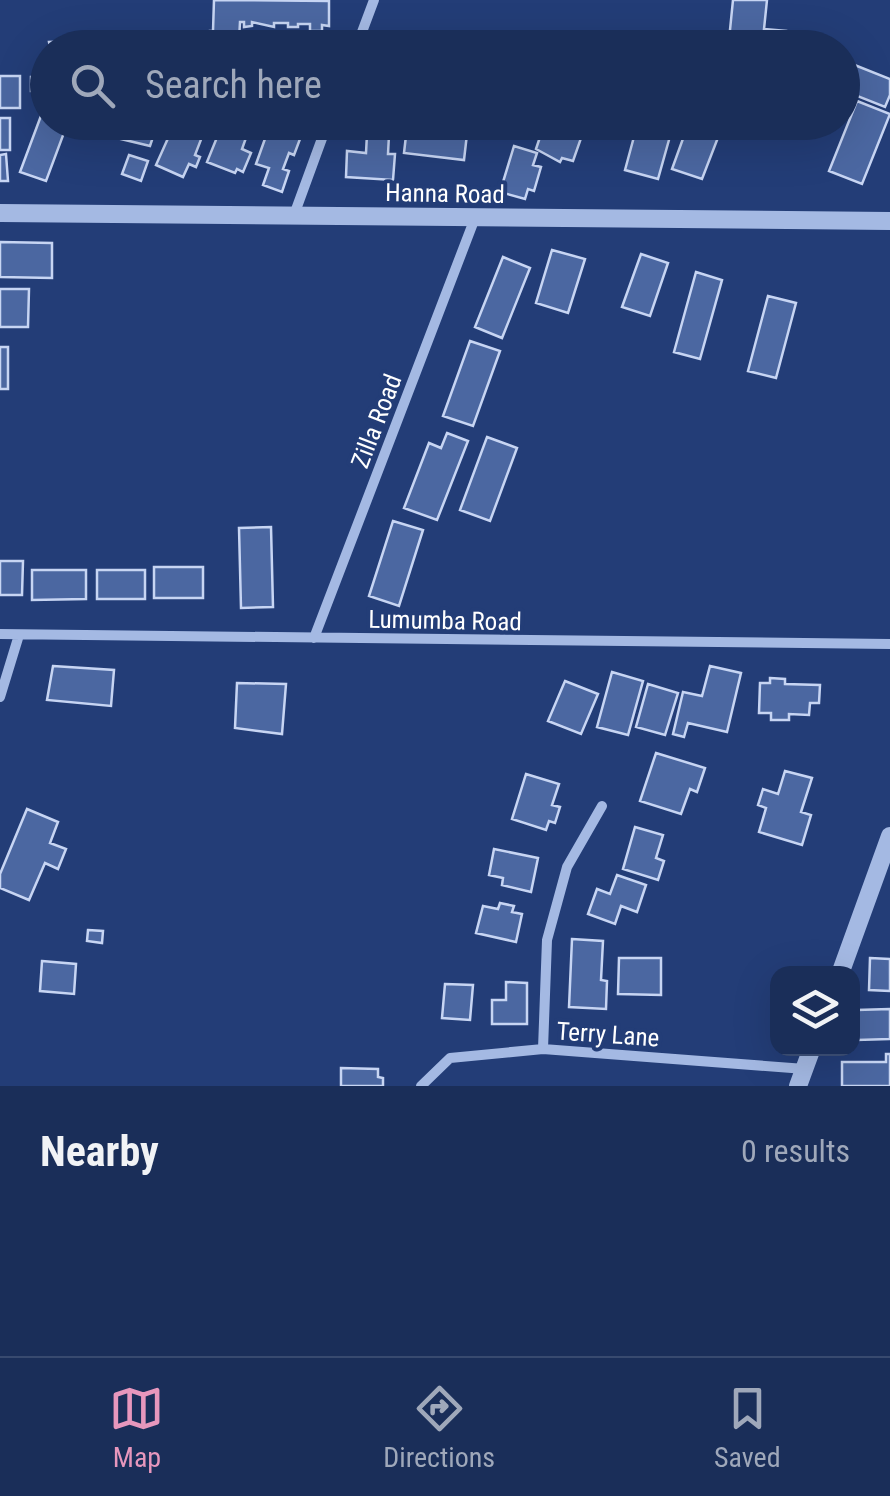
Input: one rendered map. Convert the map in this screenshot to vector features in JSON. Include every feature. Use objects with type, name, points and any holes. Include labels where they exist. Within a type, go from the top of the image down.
[{"type":"street","points":[[363,30],[374,0]]},
{"type":"street","points":[[294,216],[321,140]]},
{"type":"street","name":"Hanna Road","points":[[0,213],[890,222]]},
{"type":"street","name":"Zilla Road","points":[[314,638],[475,218]]},
{"type":"street","name":"Lumumba Road","points":[[0,634],[890,644]]},
{"type":"street","points":[[0,698],[19,634]]},
{"type":"street","name":"Terry Lane","points":[[602,806],[567,867],[547,940],[543,1049],[801,1078]]},
{"type":"street","points":[[843,966],[890,836]]},
{"type":"street","points":[[421,1086],[450,1058],[543,1049]]},
{"type":"building","points":[[214,0],[329,1],[329,26],[322,25],[322,30],[310,30],[310,24],[288,27],[288,23],[274,23],[274,27],[252,22],[252,26],[244,27],[244,22],[240,22],[240,30],[213,30]]},
{"type":"building","points":[[733,0],[767,0],[764,29],[775,30],[730,30]]},
{"type":"building","points":[[860,67],[890,79],[885,107],[860,97]]},
{"type":"building","points":[[0,76],[20,76],[20,108],[0,108]]},
{"type":"building","points":[[860,102],[890,114],[862,184],[829,171],[841,140],[860,140]]},
{"type":"building","points":[[0,118],[10,118],[10,150],[0,150]]},
{"type":"building","points":[[32,140],[61,140],[46,181],[20,172]]},
{"type":"building","points":[[125,140],[152,140],[150,146]]},
{"type":"building","points":[[167,140],[201,140],[195,155],[200,157],[196,167],[189,164],[183,177],[156,165]]},
{"type":"building","points":[[216,140],[245,140],[242,149],[251,153],[243,172],[237,169],[235,173],[207,162]]},
{"type":"building","points":[[265,140],[300,140],[283,169],[289,171],[282,192],[263,185],[269,168],[256,164]]},
{"type":"building","points":[[367,140],[389,140],[388,154],[395,154],[393,180],[346,177],[347,151],[366,153]]},
{"type":"building","points":[[406,140],[466,140],[464,160],[404,153]]},
{"type":"building","points":[[539,140],[580,140],[573,161],[562,158],[560,162],[536,149]]},
{"type":"building","points":[[633,140],[669,140],[658,179],[625,170]]},
{"type":"building","points":[[682,140],[717,140],[702,179],[672,169]]},
{"type":"building","points":[[514,146],[537,153],[533,165],[541,167],[534,191],[528,189],[525,199],[500,192]]},
{"type":"building","points":[[6,154],[8,181],[0,181],[0,155]]},
{"type":"building","points":[[129,155],[148,161],[141,181],[122,174]]},
{"type":"building","points":[[0,242],[52,243],[52,278],[0,277]]},
{"type":"building","points":[[552,250],[585,259],[568,313],[536,303]]},
{"type":"building","points":[[641,254],[668,263],[650,316],[622,307]]},
{"type":"building","points":[[503,257],[530,268],[502,338],[475,327]]},
{"type":"building","points":[[696,272],[722,280],[700,359],[674,352]]},
{"type":"building","points":[[0,289],[29,289],[28,327],[0,327]]},
{"type":"building","points":[[768,296],[796,303],[776,378],[748,371]]},
{"type":"building","points":[[470,341],[500,351],[473,426],[443,416]]},
{"type":"building","points":[[0,347],[8,347],[8,389],[0,389]]},
{"type":"building","points":[[447,433],[468,441],[437,520],[404,508],[429,443],[441,448]]},
{"type":"building","points":[[487,437],[517,448],[490,521],[460,510]]},
{"type":"building","points":[[393,521],[423,530],[399,606],[369,596]]},
{"type":"building","points":[[271,527],[273,607],[241,608],[239,528]]},
{"type":"building","points":[[0,561],[23,561],[22,595],[0,595]]},
{"type":"building","points":[[154,567],[203,567],[203,598],[154,598]]},
{"type":"building","points":[[32,570],[86,570],[86,599],[32,600]]},
{"type":"building","points":[[97,570],[145,570],[145,599],[97,599]]},
{"type":"building","points":[[53,666],[114,670],[111,706],[47,700]]},
{"type":"building","points":[[710,666],[741,673],[727,732],[688,723],[684,737],[673,734],[683,692],[702,696]]},
{"type":"building","points":[[612,672],[643,681],[628,735],[597,727]]},
{"type":"building","points":[[770,678],[785,679],[785,684],[820,685],[819,703],[810,703],[809,715],[789,714],[789,720],[771,720],[771,713],[759,713],[760,683],[770,683]]},
{"type":"building","points":[[565,681],[598,694],[581,734],[548,721]]},
{"type":"building","points":[[237,683],[286,684],[282,734],[235,728]]},
{"type":"building","points":[[648,684],[678,693],[665,735],[636,727]]},
{"type":"building","points":[[656,753],[705,768],[697,792],[690,789],[681,814],[640,801]]},
{"type":"building","points":[[785,771],[812,778],[801,812],[811,815],[802,845],[759,832],[766,808],[758,805],[763,789],[778,794]]},
{"type":"building","points":[[526,774],[559,784],[552,805],[560,807],[555,823],[549,821],[546,830],[512,819]]},
{"type":"building","points":[[27,809],[58,822],[50,843],[66,849],[58,869],[45,863],[29,900],[0,888],[0,874]]},
{"type":"building","points":[[635,827],[663,835],[656,858],[664,861],[658,880],[623,869]]},
{"type":"building","points":[[494,849],[538,858],[531,892],[502,885],[503,878],[489,875]]},
{"type":"building","points":[[617,875],[646,885],[637,912],[621,906],[615,924],[588,914],[597,889],[610,894]]},
{"type":"building","points":[[500,903],[514,906],[512,912],[522,914],[516,942],[476,933],[483,906],[498,909]]},
{"type":"building","points":[[88,930],[103,931],[102,943],[87,941]]},
{"type":"building","points":[[572,939],[603,941],[601,980],[607,981],[606,1009],[569,1007]]},
{"type":"building","points":[[619,958],[661,958],[661,995],[618,994]]},
{"type":"building","points":[[870,958],[890,959],[890,991],[869,990]]},
{"type":"building","points":[[42,961],[76,964],[74,994],[40,991]]},
{"type":"building","points":[[506,982],[527,983],[527,1024],[492,1024],[492,1000],[506,1000]]},
{"type":"building","points":[[445,984],[473,985],[470,1020],[442,1018]]},
{"type":"building","points":[[890,1009],[890,1039],[860,1040],[860,1010]]},
{"type":"building","points":[[886,1054],[890,1054],[890,1086],[842,1086],[842,1062],[886,1062]]},
{"type":"building","points":[[341,1068],[378,1069],[383,1086],[341,1086]]}]
